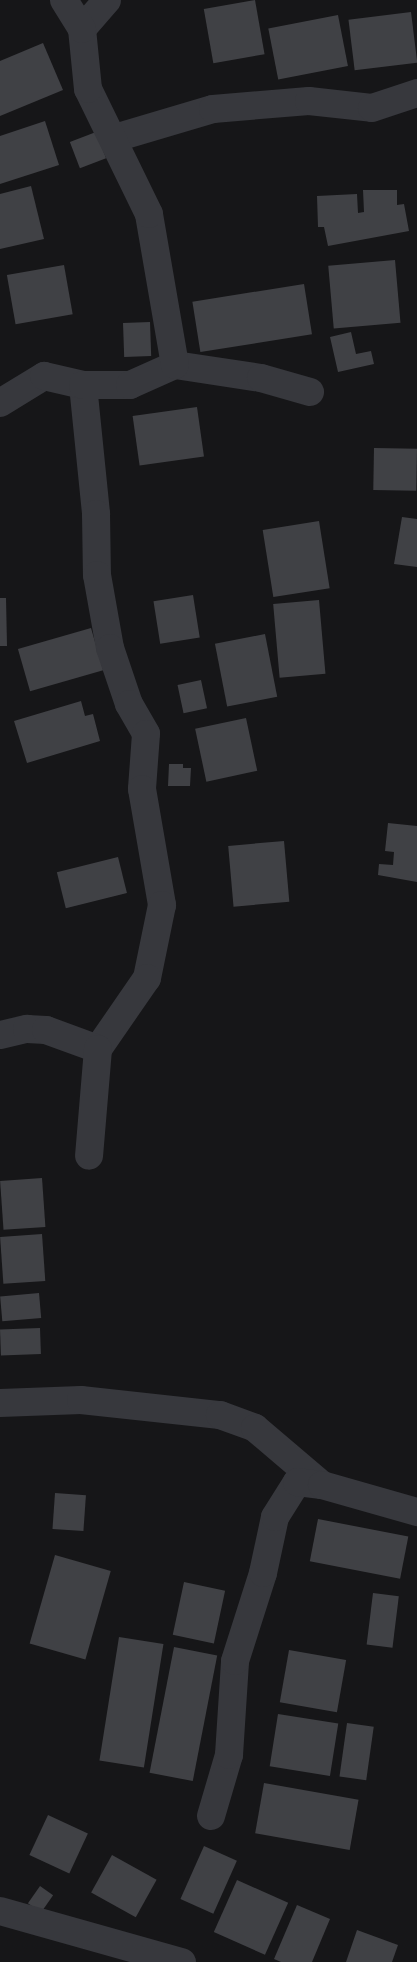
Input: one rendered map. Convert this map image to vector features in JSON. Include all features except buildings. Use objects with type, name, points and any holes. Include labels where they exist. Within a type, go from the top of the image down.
[{"type":"street","points":[[64,0],[82,29],[88,89],[115,138],[149,214],[175,365]]},
{"type":"street","points":[[82,29],[107,0]]},
{"type":"street","points":[[115,138],[213,109],[309,102],[372,108],[417,93]]},
{"type":"street","points":[[0,403],[44,376],[84,385],[130,385],[175,365],[261,378],[310,392]]},
{"type":"street","points":[[84,385],[96,514],[97,574],[110,648],[129,704],[146,734],[142,789],[162,905],[147,978],[98,1049],[89,1156]]},
{"type":"street","points":[[0,1034],[27,1029],[46,1030],[98,1049]]},
{"type":"street","points":[[0,1403],[81,1400],[220,1415],[256,1428],[322,1485]]},
{"type":"street","points":[[211,1816],[229,1755],[235,1662],[263,1573],[265,1514],[298,1482],[322,1485],[417,1512]]},
{"type":"street","points":[[0,1911],[182,1962]]}]
